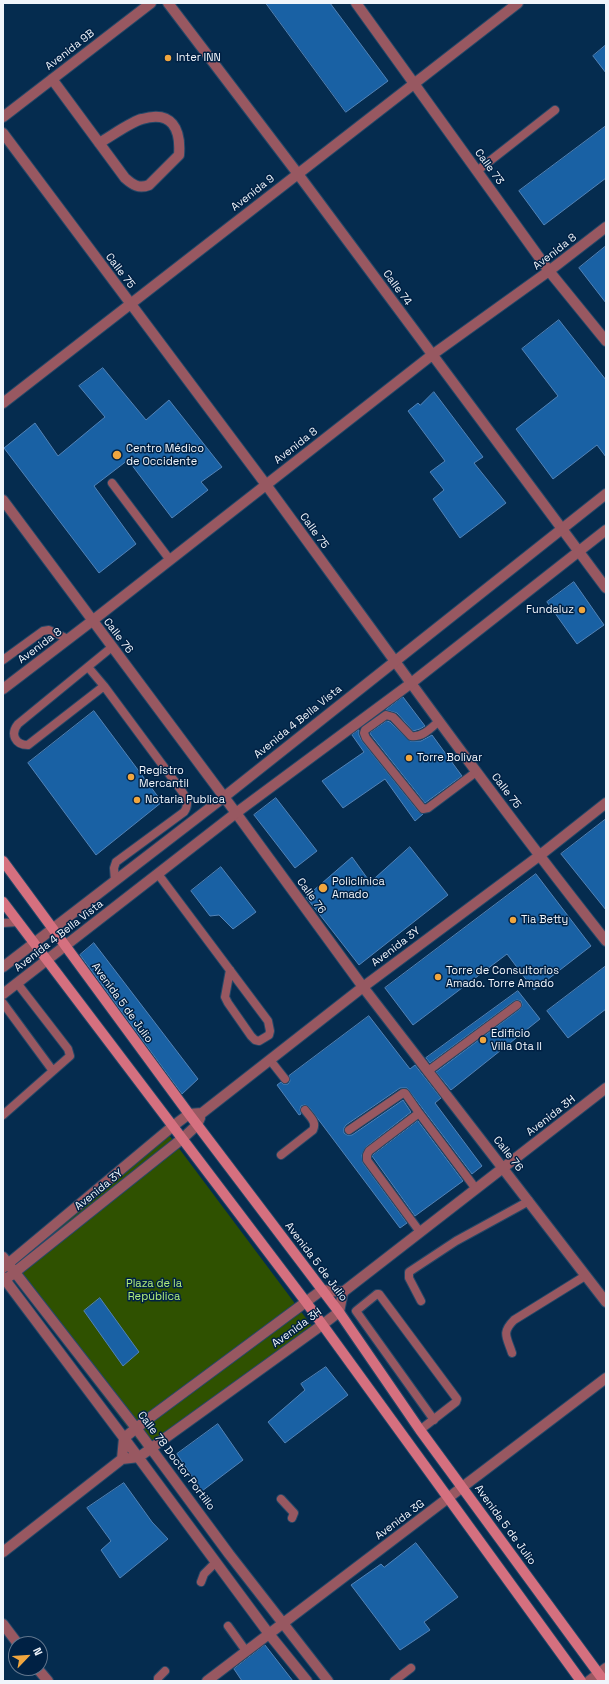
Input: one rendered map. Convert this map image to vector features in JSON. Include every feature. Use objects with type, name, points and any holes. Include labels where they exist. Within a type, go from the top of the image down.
[{"type":"main road","name":"Avenida 5 de Julio","points":[[3,861],[189,1114],[339,1312],[420,1430],[603,1674]]},
{"type":"main road","points":[[3,902],[46,961],[183,1138],[306,1302],[581,1681]]},
{"type":"street","name":"Avenida 9B","points":[[3,117],[151,3]]},
{"type":"street","name":"Calle 74","points":[[168,3],[298,174],[606,588]]},
{"type":"street","name":"Calle 73","points":[[356,3],[549,271],[606,341]]},
{"type":"street","name":"Avenida 9","points":[[3,403],[518,3]]},
{"type":"street","points":[[52,79],[99,143],[125,178],[137,187],[143,188],[149,185],[179,155],[180,143],[178,132],[170,120],[160,116],[142,119],[99,143]]},
{"type":"street","name":"Calle 75","points":[[3,133],[130,305],[266,485],[410,684],[539,856],[606,941]]},
{"type":"street","name":"Avenida 8","points":[[3,689],[432,355],[549,271],[606,227]]},
{"type":"street","name":"Avenida 4 Bella Vista","points":[[3,967],[224,797],[606,494]]},
{"type":"street","name":"Calle 76","points":[[3,500],[236,813],[363,987],[606,1302]]},
{"type":"street","name":"Avenida 4 Bella Vista","points":[[3,994],[236,813],[410,684],[606,530]]},
{"type":"street","name":"Avenida 3Y","points":[[202,1113],[363,987],[539,856],[606,803]]},
{"type":"street","name":"Avenida 3H","points":[[139,1458],[339,1312],[343,1292],[606,1088]]},
{"type":"street","points":[[189,1114],[202,1113],[198,1126]]},
{"type":"street","name":"Avenida 3Y","points":[[5,1263],[189,1114]]},
{"type":"street","name":"Avenida 3Y","points":[[4,1280],[198,1126]]},
{"type":"street","points":[[90,1195],[99,1206]]},
{"type":"street","name":"Calle 78 Doctor Portillo","points":[[5,1263],[16,1272],[136,1428],[282,1624],[328,1681]]},
{"type":"street","points":[[4,1280],[139,1458],[269,1634],[307,1681]]},
{"type":"street","points":[[122,1459],[124,1438],[136,1428],[322,1290],[343,1292]]},
{"type":"street","name":"Avenida 3G","points":[[207,1681],[606,1378]]},
{"type":"street","points":[[3,1552],[122,1459],[139,1458]]},
{"type":"street","points":[[3,1624],[12,1636]]},
{"type":"street","points":[[589,1681],[603,1674]]},
{"type":"lane","points":[[477,171],[555,110]]},
{"type":"lane","points":[[112,483],[170,560]]},
{"type":"lane","points":[[3,660],[43,631],[49,630],[68,639]]},
{"type":"lane","points":[[104,686],[32,742],[24,745],[15,739],[13,732],[18,724],[112,648]]},
{"type":"lane","points":[[88,667],[104,686],[181,790],[188,803],[184,812],[116,862],[114,868],[115,881]]},
{"type":"lane","points":[[438,721],[423,734],[414,737],[411,736],[393,717],[386,715],[365,730],[364,733],[366,738],[423,809],[428,808],[476,772]]},
{"type":"lane","points":[[158,874],[230,970],[268,1021],[270,1031],[268,1035],[258,1041],[254,1040],[225,997],[230,970]]},
{"type":"lane","points":[[3,923],[18,922]]},
{"type":"lane","points":[[3,1115],[70,1056],[70,1052],[18,983]]},
{"type":"lane","points":[[3,1003],[53,1071]]},
{"type":"lane","points":[[428,1071],[517,1005]]},
{"type":"lane","points":[[270,1060],[285,1079]]},
{"type":"lane","points":[[349,1130],[405,1093],[476,1189]]},
{"type":"lane","points":[[281,1155],[313,1130],[315,1126],[314,1122],[305,1110]]},
{"type":"lane","points":[[420,1113],[369,1151],[367,1155],[367,1160],[420,1232]]},
{"type":"lane","points":[[421,1301],[409,1278],[409,1272],[456,1241],[529,1201]]},
{"type":"lane","points":[[512,1353],[505,1333],[507,1327],[514,1320],[585,1276]]},
{"type":"lane","points":[[420,1430],[434,1420],[456,1402],[455,1396],[379,1294],[377,1294],[356,1311],[434,1420]]},
{"type":"lane","points":[[281,1498],[294,1513],[292,1518]]},
{"type":"lane","points":[[201,1582],[204,1574],[216,1562]]},
{"type":"lane","points":[[228,1626],[246,1651]]},
{"type":"lane","points":[[394,1681],[411,1668]]},
{"type":"lane","points":[[158,1681],[158,1678],[165,1671]]},
{"type":"green space","name":"Plaza de la República","points":[[169,1135],[317,1333],[148,1454],[8,1271]]},
{"type":"building","points":[[266,3],[330,3],[388,81],[346,112]]},
{"type":"building","points":[[606,45],[606,73],[593,56]]},
{"type":"building","points":[[606,126],[606,178],[544,225],[519,191]]},
{"type":"building","points":[[606,246],[606,303],[579,268]]},
{"type":"building","points":[[559,320],[606,380],[606,457],[597,445],[553,479],[516,429],[558,396],[522,349]]},
{"type":"building","name":"Centro Médico de Occidente","points":[[103,368],[146,420],[169,400],[222,467],[201,482],[208,490],[172,518],[128,460],[94,486],[136,544],[99,573],[4,448],[35,423],[58,456],[105,417],[79,386]]},
{"type":"building","points":[[434,392],[483,457],[474,463],[506,503],[460,538],[433,499],[444,490],[430,472],[445,461],[408,411],[418,403],[420,405]]},
{"type":"building","points":[[574,582],[604,625],[577,644],[547,602]]},
{"type":"building","points":[[403,697],[425,726],[413,731],[397,713],[386,710]]},
{"type":"building","points":[[94,711],[162,802],[96,855],[28,763]]},
{"type":"building","points":[[387,721],[390,722],[410,741],[421,741],[432,735],[462,776],[425,803],[370,733]]},
{"type":"building","points":[[359,730],[359,735],[362,741],[419,812],[423,814],[415,821],[385,779],[343,808],[322,781],[364,752],[352,735]]},
{"type":"building","points":[[276,798],[317,851],[295,868],[254,815]]},
{"type":"building","points":[[606,819],[606,910],[561,854]]},
{"type":"building","points":[[410,847],[448,895],[359,965],[306,897],[352,857],[370,882]]},
{"type":"building","points":[[221,867],[256,912],[233,929],[219,915],[210,916],[191,891]]},
{"type":"building","points":[[536,874],[591,946],[534,990],[507,954],[413,1025],[385,988]]},
{"type":"building","points":[[94,943],[198,1079],[182,1094],[80,955]]},
{"type":"building","points":[[606,966],[606,1009],[568,1038],[547,1011]]},
{"type":"building","name":"Edificio Villa Ota II","points":[[518,991],[540,1019],[451,1090],[436,1072],[520,1009],[522,1005],[521,1001],[514,1001],[430,1063],[426,1058]]},
{"type":"building","points":[[369,1016],[410,1069],[415,1065],[441,1098],[435,1103],[482,1166],[472,1174],[407,1088],[400,1088],[346,1125],[344,1128],[344,1133],[347,1135],[352,1135],[403,1100],[411,1112],[366,1147],[362,1155],[363,1163],[407,1223],[400,1228],[309,1107],[305,1105],[301,1106],[301,1114],[299,1115],[277,1085],[281,1082],[283,1084],[288,1084],[290,1081],[289,1076]]},
{"type":"building","points":[[418,1121],[463,1181],[415,1216],[372,1156]]},
{"type":"building","points":[[100,1298],[139,1352],[123,1366],[84,1311]]},
{"type":"building","points":[[326,1367],[348,1395],[285,1443],[268,1422],[305,1390],[301,1384]]},
{"type":"building","points":[[218,1424],[243,1460],[202,1491],[177,1454]]},
{"type":"building","points":[[124,1483],[152,1522],[168,1539],[120,1578],[101,1550],[111,1541],[87,1508]]},
{"type":"building","points":[[416,1543],[458,1597],[424,1622],[430,1630],[400,1650],[351,1585],[381,1564],[384,1567]]},
{"type":"building","points":[[265,1645],[293,1681],[242,1681],[234,1669]]},
{"type":"place","name":"Inter INN","points":[[168,58]]},
{"type":"place","name":"Centro Médico de Occidente","points":[[117,455]]},
{"type":"place","name":"Fundaluz","points":[[582,610]]},
{"type":"place","name":"Torre Bolivar","points":[[409,758]]},
{"type":"place","name":"Registro Mercantil","points":[[131,777]]},
{"type":"place","name":"Notaria Publica","points":[[137,800]]},
{"type":"place","name":"Policlínica Amado","points":[[323,888]]},
{"type":"place","name":"Tia Betty","points":[[513,920]]},
{"type":"place","name":"Torre de Consultorios Amado. Torre Amado","points":[[438,977]]},
{"type":"place","name":"Edificio Villa Ota II","points":[[483,1040]]}]
